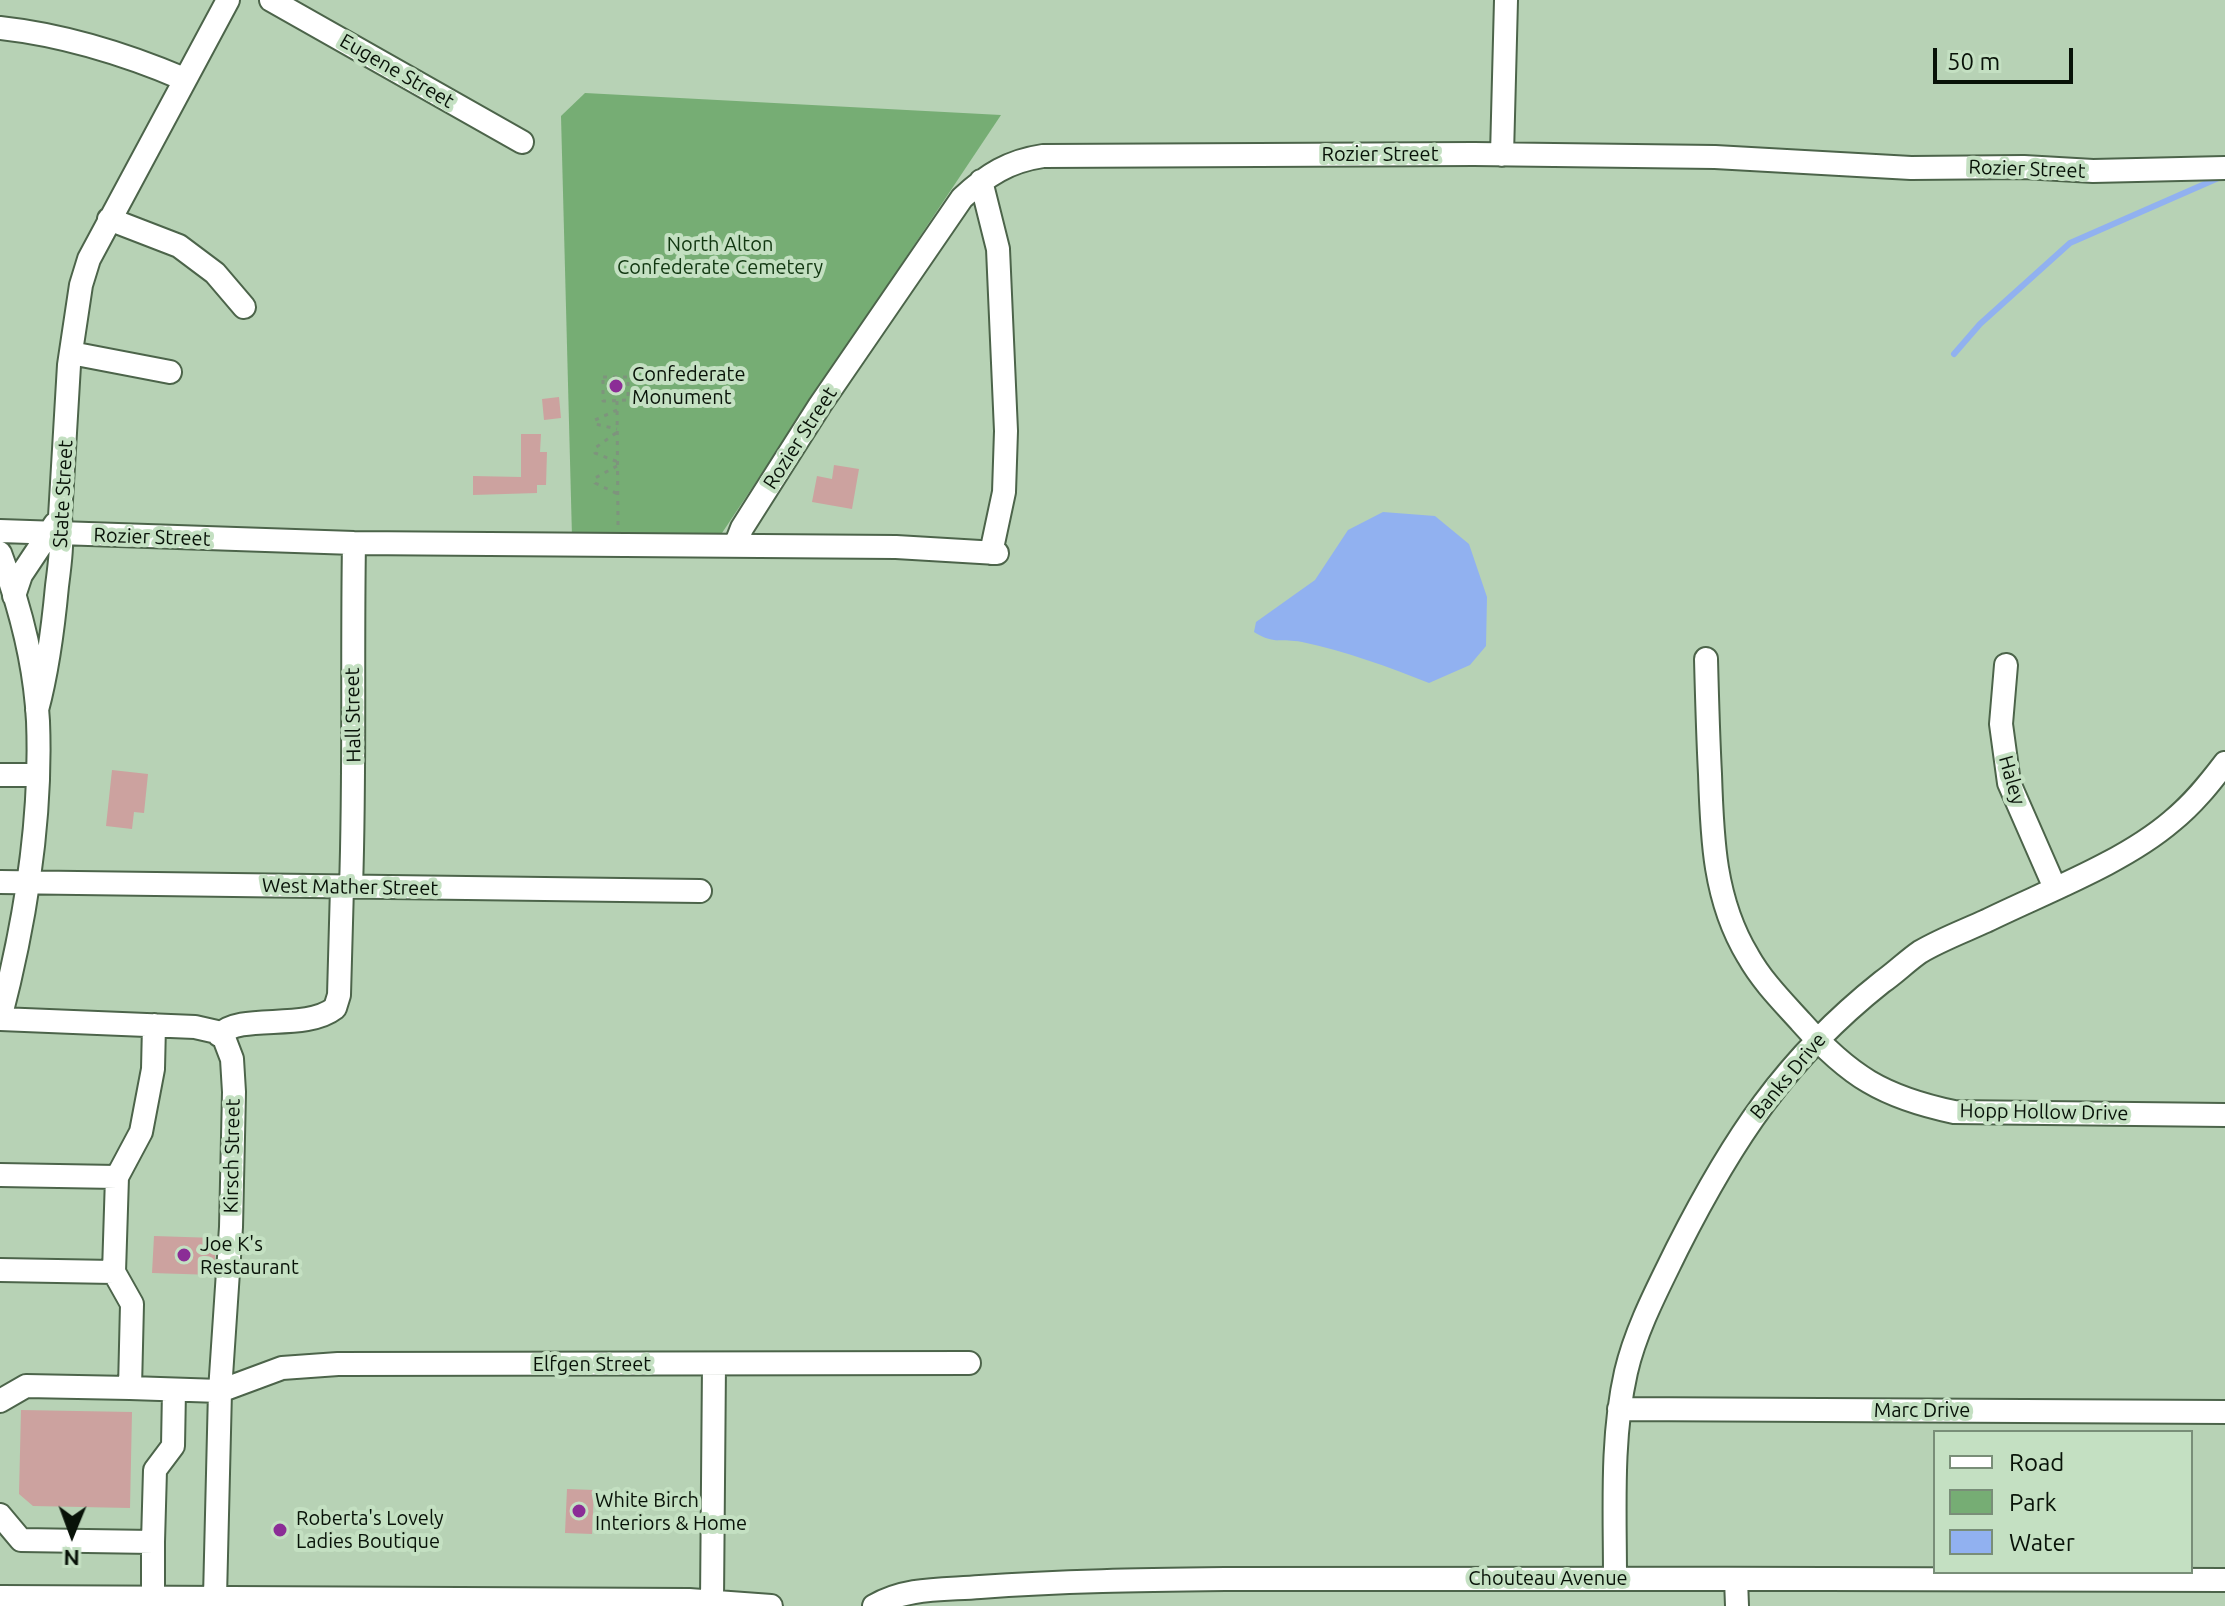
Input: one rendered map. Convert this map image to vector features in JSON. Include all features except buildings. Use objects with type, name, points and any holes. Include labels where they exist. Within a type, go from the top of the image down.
[{"type":"street","name":"State Street","points":[[0,1019],[9,942],[29,882],[37,775],[37,710],[51,651],[71,353],[81,285],[89,259],[109,219],[228,0]]},
{"type":"street","name":"Eugene Street","points":[[271,0],[522,142]]},
{"type":"street","points":[[1502,155],[1506,0]]},
{"type":"street","points":[[0,28],[70,40],[113,52],[184,79]]},
{"type":"street","name":"Rozier Street","points":[[735,546],[742,528],[829,392],[962,198],[1002,166],[1023,159],[1043,156],[1502,155],[1715,157],[1911,168],[2024,167],[2093,171],[2225,168]]},
{"type":"street","name":"Rozier Street","points":[[0,531],[57,528],[354,543],[896,547],[994,553],[1004,492],[1006,431],[998,249],[981,181]]},
{"type":"street","points":[[109,219],[179,246],[215,273],[244,307]]},
{"type":"street","points":[[71,353],[170,372]]},
{"type":"street","points":[[14,596],[21,575],[57,528]]},
{"type":"street","name":"Hall Street","points":[[219,1035],[237,1025],[300,1021],[320,1016],[335,1008],[339,995],[354,805],[354,543]]},
{"type":"street","points":[[0,553],[21,617],[37,710]]},
{"type":"street","name":"Hopp Hollow Drive","points":[[1706,659],[1712,843],[1723,901],[1740,941],[1762,979],[1842,1065],[1867,1082],[1921,1105],[1954,1112],[2225,1115]]},
{"type":"street","name":"Haley","points":[[2006,665],[2001,724],[2009,783],[2055,888]]},
{"type":"street","name":"Banks Drive","points":[[1615,1577],[1615,1459],[1619,1409],[1627,1370],[1641,1327],[1713,1178],[1741,1133],[1817,1040],[1856,1003],[1921,952],[2055,888],[2151,837],[2189,806],[2225,763]]},
{"type":"street","points":[[0,775],[37,775]]},
{"type":"street","name":"West Mather Street","points":[[0,882],[700,891]]},
{"type":"street","points":[[0,1019],[195,1027],[219,1035]]},
{"type":"street","points":[[130,1388],[132,1304],[114,1272],[117,1177],[141,1132],[153,1069],[154,1025]]},
{"type":"street","name":"Kirsch Street","points":[[215,1597],[220,1391],[231,1227],[234,1092],[229,1047],[219,1035]]},
{"type":"street","points":[[0,1175],[117,1177]]},
{"type":"street","points":[[0,1270],[114,1272]]},
{"type":"street","name":"Elfgen Street","points":[[220,1391],[270,1372],[308,1365],[969,1363]]},
{"type":"street","points":[[712,1601],[714,1364]]},
{"type":"street","points":[[0,1401],[26,1386],[220,1391]]},
{"type":"street","points":[[153,1597],[155,1470],[173,1446],[174,1390]]},
{"type":"street","name":"Marc Drive","points":[[1619,1409],[2225,1412]]},
{"type":"street","points":[[0,1515],[21,1540],[153,1542]]},
{"type":"street","name":"Chouteau Avenue","points":[[874,1606],[904,1593],[1129,1580],[1615,1577],[2225,1580]]},
{"type":"street","points":[[1736,1579],[1737,1606]]},
{"type":"street","points":[[0,1597],[712,1601],[771,1606]]},
{"type":"path","points":[[603,377],[628,377],[628,400],[617,401],[603,401],[603,377]]},
{"type":"path","points":[[617,401],[618,545]]},
{"type":"path","points":[[617,410],[595,420],[595,424],[617,430]]},
{"type":"path","points":[[617,430],[595,448],[595,453],[618,464]]},
{"type":"path","points":[[618,464],[595,478],[595,483],[618,494]]},
{"type":"green space","name":"North Alton Confederate Cemetery","points":[[585,93],[1001,115],[720,536],[572,537],[561,116]]},
{"type":"water","points":[[1383,512],[1435,516],[1469,544],[1487,597],[1486,646],[1470,665],[1429,683],[1335,650],[1302,642],[1273,640],[1254,632],[1256,622],[1315,580],[1348,530]]},
{"type":"waterway","points":[[1954,354],[1980,324],[2070,243],[2223,176]]},
{"type":"place","name":"Confederate Monument","points":[[616,386]]},
{"type":"place","name":"Joe K's Restaurant","points":[[184,1255]]},
{"type":"place","name":"White Birch Interiors & Home","points":[[579,1511]]},
{"type":"place","name":"Roberta's Lovely Ladies Boutique","points":[[280,1530]]}]
